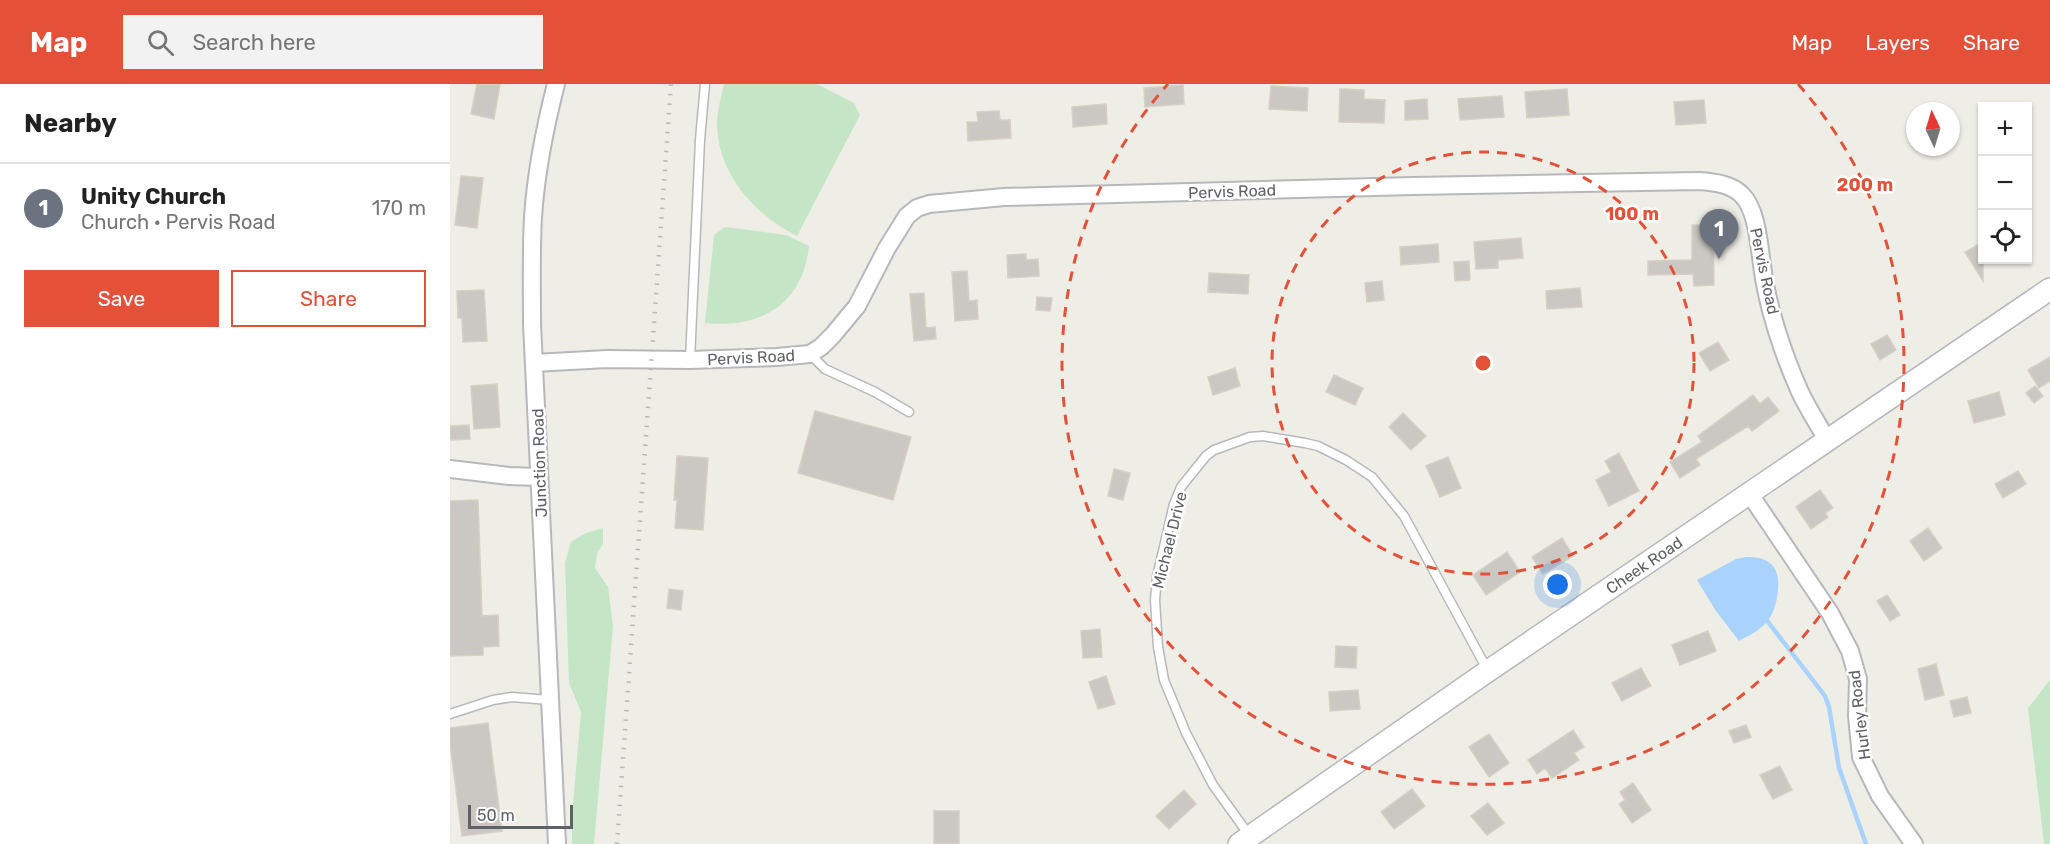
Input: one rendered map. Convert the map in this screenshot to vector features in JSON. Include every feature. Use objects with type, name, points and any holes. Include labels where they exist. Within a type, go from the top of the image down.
[{"type":"street","name":"Junction Road","points":[[556,84],[543,142],[533,214],[531,251],[556,844]]},
{"type":"street","name":"Pervis Road","points":[[534,363],[607,359],[690,360],[810,354],[833,335],[857,306],[887,248],[907,216],[917,208],[929,204],[1004,196],[1413,186],[1712,182],[1743,195],[1748,204],[1755,221],[1772,312],[1788,361],[1801,393],[1827,440]]},
{"type":"street","name":"Cheek Road","points":[[1244,840],[1488,671],[2050,289]]},
{"type":"street","points":[[450,469],[539,477]]},
{"type":"street","name":"Hurley Road","points":[[1749,493],[1830,613],[1850,651],[1858,679],[1857,716],[1861,757],[1880,796],[1914,844]]},
{"type":"lane","points":[[690,360],[700,140],[705,84]]},
{"type":"lane","points":[[810,354],[825,369],[875,392],[909,412]]},
{"type":"lane","name":"Michael Drive","points":[[1244,840],[1186,734],[1164,680],[1158,647],[1155,600],[1157,577],[1174,504],[1180,487],[1206,456],[1214,450],[1250,437],[1263,436],[1305,443],[1346,460],[1372,477],[1404,516],[1488,671]]},
{"type":"lane","points":[[450,714],[493,700],[512,697],[549,700]]},
{"type":"green space","points":[[724,84],[817,84],[854,103],[860,115],[797,236],[753,205],[732,176],[724,160],[717,125]]},
{"type":"green space","points":[[725,227],[786,235],[809,246],[805,266],[798,283],[788,297],[761,317],[744,322],[705,323],[714,235]]},
{"type":"green space","points":[[603,528],[603,544],[597,554],[595,568],[608,587],[613,626],[594,844],[572,844],[572,816],[581,712],[569,683],[565,563],[571,542],[586,533]]},
{"type":"green space","points":[[2050,680],[2050,844],[2044,844],[2028,708]]},
{"type":"water","points":[[1757,557],[1772,565],[1778,577],[1778,594],[1773,611],[1766,623],[1739,641],[1716,611],[1697,580],[1736,559]]},
{"type":"building","points":[[477,84],[500,84],[494,119],[471,114]]},
{"type":"building","points":[[1183,85],[1184,104],[1145,107],[1144,88]]},
{"type":"building","points":[[1271,86],[1308,88],[1307,111],[1269,109]]},
{"type":"building","points":[[1340,89],[1364,90],[1364,99],[1385,100],[1384,123],[1339,122]]},
{"type":"building","points":[[1567,89],[1569,115],[1527,118],[1525,92]]},
{"type":"building","points":[[1502,96],[1504,117],[1460,120],[1458,99]]},
{"type":"building","points":[[1427,99],[1428,119],[1405,120],[1405,101]]},
{"type":"building","points":[[1704,100],[1706,123],[1676,125],[1674,102]]},
{"type":"building","points":[[1106,104],[1107,124],[1073,127],[1072,107]]},
{"type":"building","points":[[999,111],[1000,120],[1010,120],[1011,138],[968,141],[967,122],[978,122],[977,112]]},
{"type":"building","points":[[461,176],[483,178],[477,228],[455,225]]},
{"type":"building","points":[[1692,225],[1713,225],[1714,285],[1694,286],[1693,274],[1648,275],[1648,261],[1692,260]]},
{"type":"building","points":[[1521,238],[1523,258],[1498,260],[1498,268],[1476,269],[1474,242]]},
{"type":"building","points":[[1438,244],[1439,262],[1401,265],[1400,247]]},
{"type":"building","points":[[1978,245],[1978,264],[1983,264],[1983,281],[1965,252]]},
{"type":"building","points":[[1026,254],[1026,260],[1038,259],[1039,276],[1008,278],[1007,255]]},
{"type":"building","points":[[1469,261],[1470,280],[1455,281],[1454,262]]},
{"type":"building","points":[[967,271],[969,301],[977,300],[978,319],[955,321],[952,272]]},
{"type":"building","points":[[1209,273],[1249,275],[1248,294],[1208,292]]},
{"type":"building","points":[[1382,281],[1384,300],[1367,302],[1365,283]]},
{"type":"building","points":[[1580,288],[1582,307],[1547,309],[1546,291]]},
{"type":"building","points":[[484,290],[487,341],[463,342],[462,318],[458,318],[457,291]]},
{"type":"building","points":[[924,293],[926,328],[935,327],[936,339],[914,341],[910,294]]},
{"type":"building","points":[[1037,297],[1052,298],[1050,311],[1036,310]]},
{"type":"building","points":[[1887,335],[1896,350],[1880,360],[1871,344]]},
{"type":"building","points":[[1718,342],[1729,360],[1710,371],[1699,353]]},
{"type":"building","points":[[2050,357],[2050,381],[2039,388],[2028,370]]},
{"type":"building","points":[[1235,368],[1240,386],[1213,395],[1208,377]]},
{"type":"building","points":[[1334,375],[1363,388],[1355,405],[1326,392]]},
{"type":"building","points":[[497,384],[500,427],[474,429],[471,386]]},
{"type":"building","points":[[2035,386],[2043,396],[2034,403],[2026,393]]},
{"type":"building","points":[[1999,392],[2005,415],[1974,423],[1968,401]]},
{"type":"building","points":[[1753,395],[1760,404],[1768,397],[1779,411],[1752,431],[1748,426],[1696,459],[1700,465],[1680,478],[1670,462],[1702,442],[1698,436]]},
{"type":"building","points":[[815,411],[911,437],[893,500],[798,473]]},
{"type":"building","points":[[1403,413],[1426,436],[1411,450],[1389,427]]},
{"type":"building","points":[[469,425],[470,439],[451,440],[450,426]]},
{"type":"building","points":[[1619,453],[1639,491],[1609,506],[1596,480],[1611,472],[1605,461]]},
{"type":"building","points":[[677,456],[708,458],[703,530],[675,528]]},
{"type":"building","points":[[1448,457],[1461,488],[1440,497],[1426,466]]},
{"type":"building","points":[[1114,469],[1130,473],[1123,500],[1108,496]]},
{"type":"building","points":[[2018,471],[2026,484],[2003,498],[1995,484]]},
{"type":"building","points":[[1820,490],[1833,508],[1825,513],[1828,517],[1811,529],[1796,507]]},
{"type":"building","points":[[478,500],[482,616],[498,615],[499,646],[483,647],[483,655],[450,656],[450,501]]},
{"type":"building","points":[[1928,528],[1942,548],[1924,561],[1910,541]]},
{"type":"building","points":[[1562,538],[1573,556],[1543,574],[1532,557]]},
{"type":"building","points":[[1507,552],[1520,572],[1486,595],[1473,575]]},
{"type":"building","points":[[669,589],[683,591],[681,610],[667,608]]},
{"type":"building","points":[[1887,595],[1900,615],[1890,621],[1877,601]]},
{"type":"building","points":[[1100,629],[1102,657],[1083,658],[1081,631]]},
{"type":"building","points":[[1708,631],[1716,651],[1680,665],[1672,645]]},
{"type":"building","points":[[1336,646],[1357,647],[1356,668],[1335,667]]},
{"type":"building","points":[[1936,664],[1944,695],[1925,700],[1918,669]]},
{"type":"building","points":[[1641,668],[1651,686],[1622,701],[1612,683]]},
{"type":"building","points":[[1106,676],[1115,704],[1098,709],[1089,682]]},
{"type":"building","points":[[1358,690],[1360,709],[1330,711],[1329,692]]},
{"type":"building","points":[[1967,697],[1971,713],[1954,717],[1950,701]]},
{"type":"building","points":[[488,723],[502,831],[462,836],[450,728]]},
{"type":"building","points":[[1746,725],[1751,737],[1734,743],[1729,731]]},
{"type":"building","points":[[1573,730],[1584,747],[1574,753],[1579,760],[1552,778],[1545,768],[1537,774],[1528,760]]},
{"type":"building","points":[[1489,734],[1509,763],[1489,777],[1469,747]]},
{"type":"building","points":[[1780,766],[1792,790],[1773,799],[1760,775]]},
{"type":"building","points":[[1633,783],[1651,810],[1632,823],[1619,804],[1625,800],[1620,792]]},
{"type":"building","points":[[1412,789],[1425,806],[1394,829],[1381,812]]},
{"type":"building","points":[[1184,790],[1196,804],[1169,829],[1156,816]]},
{"type":"building","points":[[1488,803],[1504,823],[1487,835],[1471,816]]},
{"type":"building","points":[[934,811],[959,811],[959,844],[934,844]]},
{"type":"waterway","points":[[1765,618],[1825,696],[1829,707],[1839,768],[1866,844]]},
{"type":"railway","points":[[617,844],[671,84]]},
{"type":"place","name":"Unity Church","points":[[1719,259]]}]
